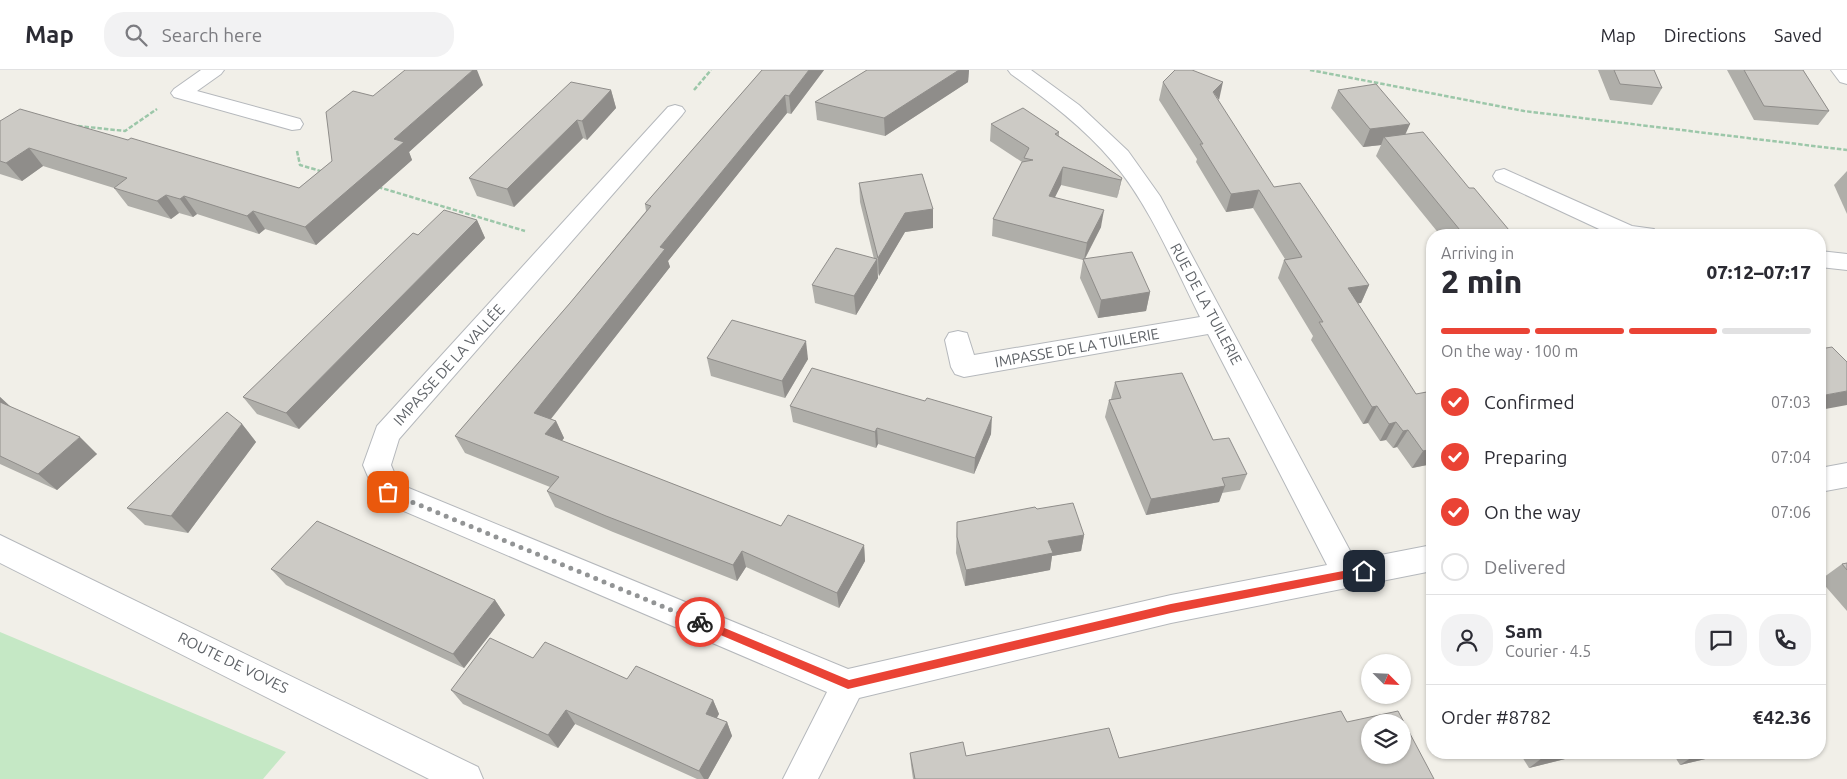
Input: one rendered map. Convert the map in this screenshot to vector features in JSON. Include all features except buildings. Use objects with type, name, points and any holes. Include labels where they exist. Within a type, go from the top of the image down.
[{"type":"street","points":[[181,93],[214,70]]},
{"type":"street","name":"RUE DE LA TUILERIE","points":[[1018,70],[1072,108],[1120,156],[1152,201],[1347,574]]},
{"type":"street","points":[[1841,70],[1847,78]]},
{"type":"street","points":[[181,93],[292,124]]},
{"type":"street","name":"IMPASSE DE LA VALLÉE","points":[[675,111],[387,434],[377,465],[388,492],[848,685]]},
{"type":"street","points":[[1504,176],[1619,229]]},
{"type":"street","points":[[1826,260],[1847,262]]},
{"type":"street","name":"IMPASSE DE LA TUILERIE","points":[[958,340],[964,367],[1216,323]]},
{"type":"street","points":[[1826,479],[1847,475]]},
{"type":"street","name":"ROUTE DE VOVES","points":[[0,548],[466,779]]},
{"type":"street","points":[[800,779],[848,685],[1171,609],[1426,559]]},
{"type":"path","points":[[1310,70],[1524,110],[1847,150]]},
{"type":"path","points":[[77,126],[125,131],[181,93]]},
{"type":"path","points":[[292,124],[300,164],[327,173]]},
{"type":"path","points":[[374,186],[559,241]]},
{"type":"green space","points":[[0,632],[286,752],[263,779],[0,779]]},
{"type":"way so far","points":[[388,492],[700,622]]},
{"type":"route","points":[[700,622],[848,685],[1171,609],[1364,571]]}]
